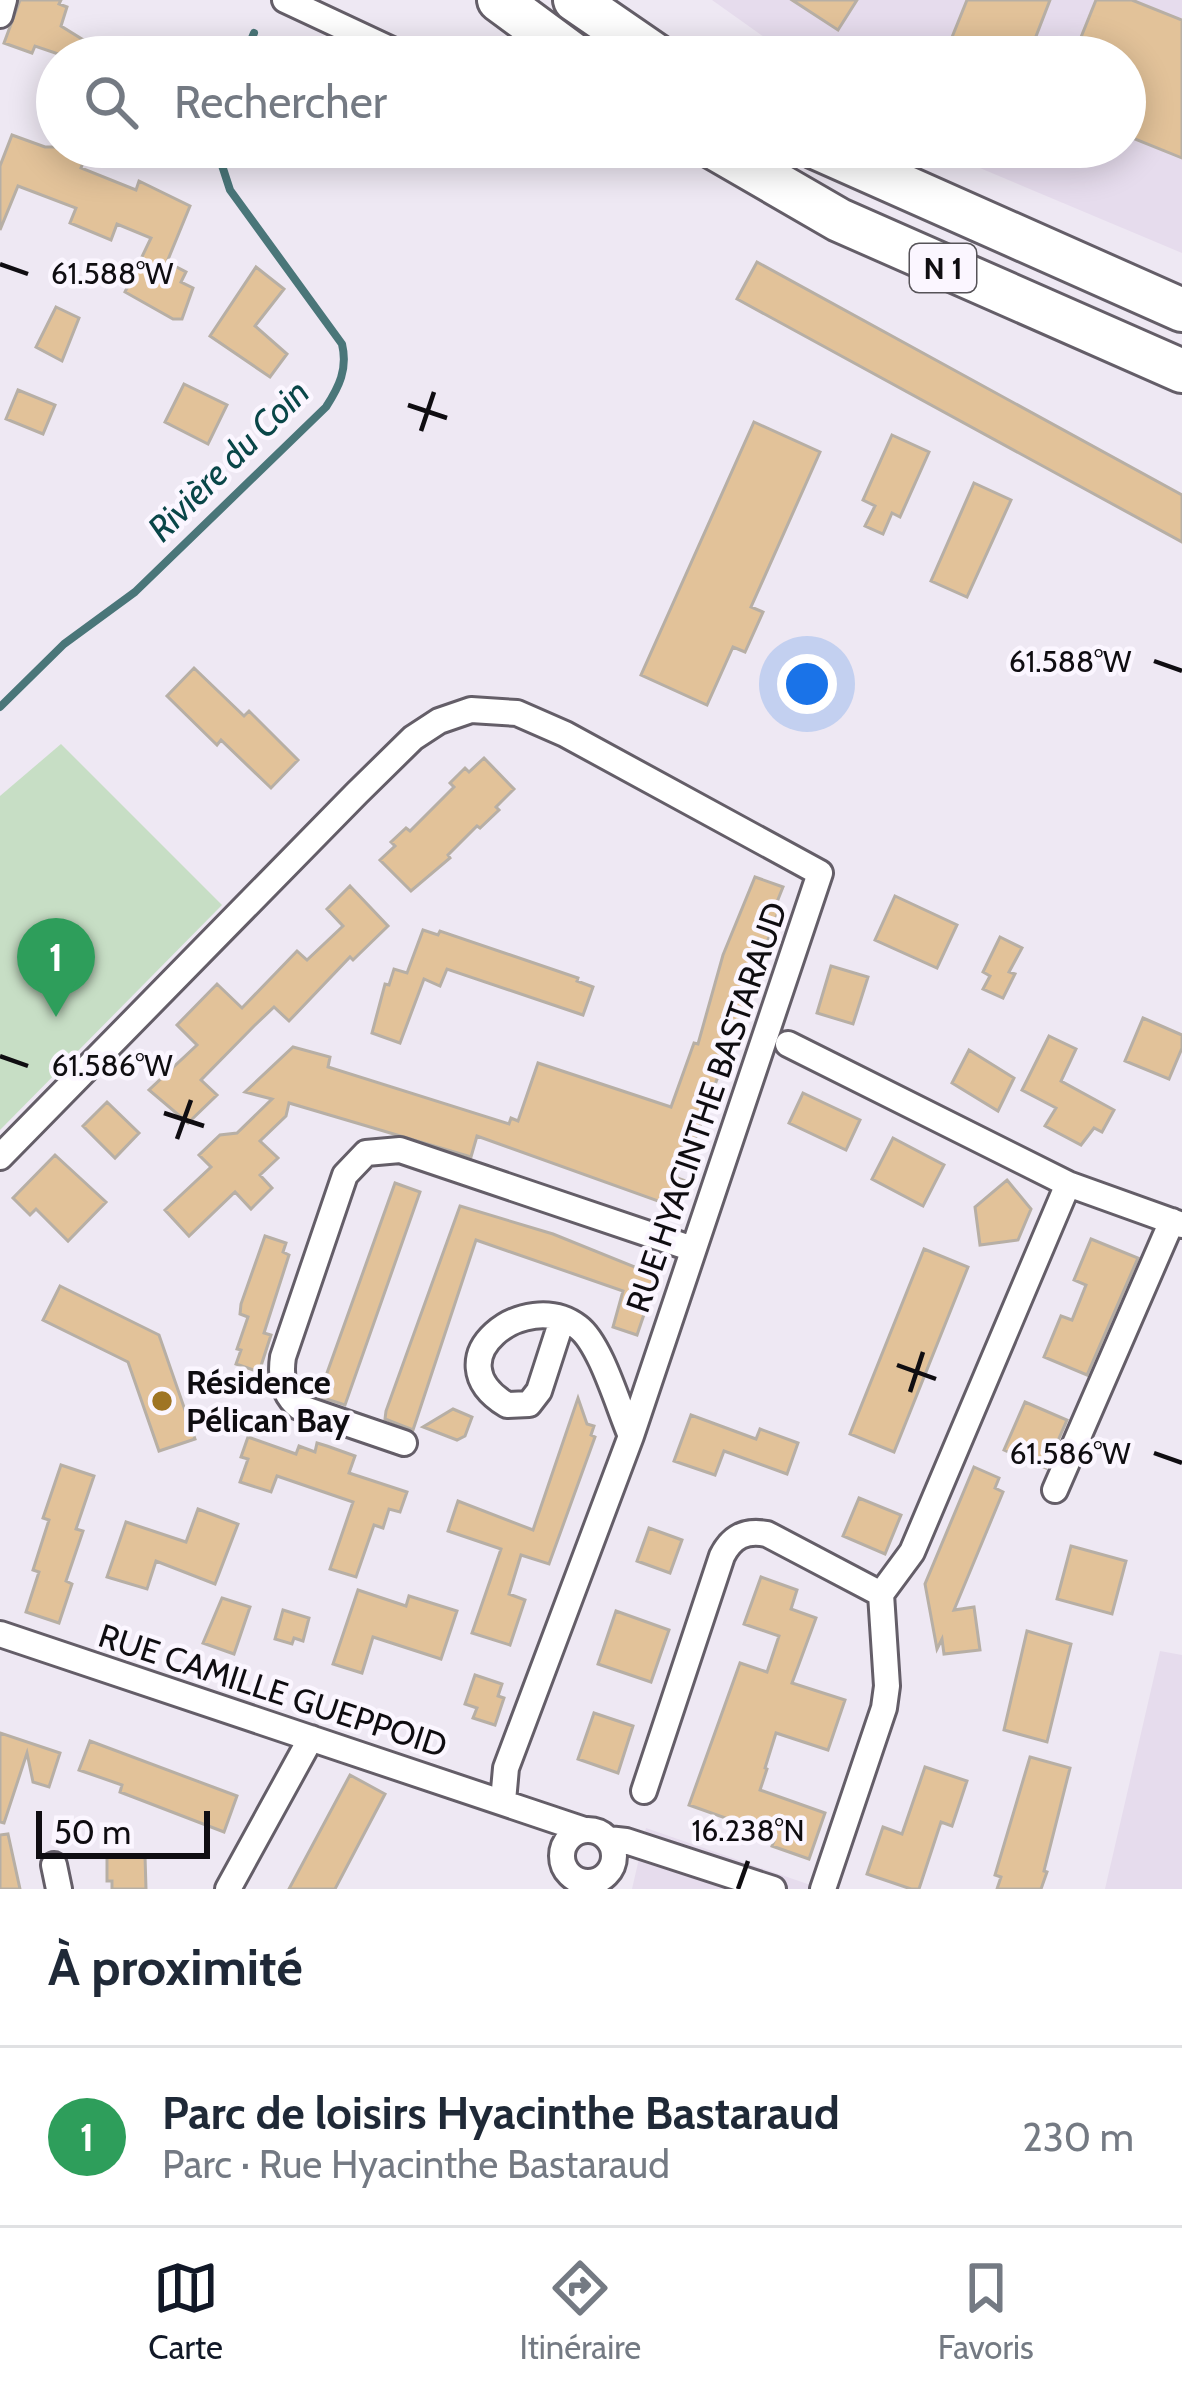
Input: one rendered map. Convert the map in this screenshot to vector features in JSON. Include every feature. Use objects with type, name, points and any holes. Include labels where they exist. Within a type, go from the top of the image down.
[{"type":"highway","points":[[500,0],[548,36]]},
{"type":"highway","points":[[574,0],[627,36]]},
{"type":"highway","name":"N 1","points":[[749,168],[839,220],[1182,371]]},
{"type":"highway","name":"N 1","points":[[862,168],[1182,310]]},
{"type":"street","points":[[0,15],[4,0]]},
{"type":"street","points":[[285,0],[362,36]]},
{"type":"street","name":"RUE HYACINTHE BASTARAUD","points":[[0,1157],[412,738],[439,721],[471,710],[517,713],[565,734],[820,873],[631,1436],[506,1768],[513,1807]]},
{"type":"street","points":[[788,1044],[1068,1184],[1177,1223],[1055,1490]]},
{"type":"street","points":[[404,1443],[299,1407],[282,1377],[283,1357],[345,1175],[358,1159],[377,1150],[400,1150],[693,1249]]},
{"type":"street","points":[[824,1889],[884,1708],[881,1594],[912,1552],[1068,1184]]},
{"type":"street","points":[[562,1320],[588,1337],[631,1436]]},
{"type":"street","points":[[644,1791],[722,1556],[734,1539],[753,1532],[779,1539],[881,1594]]},
{"type":"street","name":"RUE CAMILLE GUEPPOID","points":[[0,1634],[596,1834]]},
{"type":"street","points":[[228,1889],[311,1738]]},
{"type":"street","points":[[513,1807],[570,1873],[584,1882],[608,1882],[614,1854],[596,1834]]},
{"type":"street","points":[[570,1873],[568,1839],[596,1834],[773,1889]]},
{"type":"shaded area","points":[[712,0],[1182,0],[1182,253],[980,168],[1146,168],[1146,36],[763,36]]},
{"type":"shaded area","points":[[1160,1651],[1182,1655],[1182,1889],[1105,1889]]},
{"type":"shaded area","points":[[646,1828],[822,1889],[632,1889]]},
{"type":"green space","points":[[61,744],[222,905],[0,1130],[0,796]]},
{"type":"building","points":[[20,0],[61,0],[59,4],[67,7],[61,26],[77,36],[36,36],[32,53],[4,43]]},
{"type":"building","points":[[792,0],[857,0],[838,30]]},
{"type":"building","points":[[967,0],[1050,0],[1036,36],[952,36]]},
{"type":"building","points":[[1096,0],[1132,0],[1182,20],[1182,158],[1146,143],[1146,36],[1081,36]]},
{"type":"building","points":[[12,135],[36,144],[36,168],[81,168],[136,190],[139,181],[190,206],[167,262],[186,272],[181,282],[193,288],[182,319],[173,319],[125,292],[151,238],[117,224],[111,240],[70,223],[76,208],[18,186],[0,230],[0,166]]},
{"type":"building","points":[[757,262],[1182,495],[1182,542],[737,299]]},
{"type":"building","points":[[256,267],[284,289],[255,326],[287,354],[270,377],[210,336]]},
{"type":"building","points":[[56,307],[79,318],[62,361],[36,347]]},
{"type":"building","points":[[184,384],[227,405],[208,444],[165,422]]},
{"type":"building","points":[[18,390],[55,405],[43,434],[6,419]]},
{"type":"building","points":[[754,422],[820,452],[751,607],[763,612],[745,652],[733,647],[707,705],[641,675]]},
{"type":"building","points":[[892,435],[929,452],[900,517],[892,513],[883,534],[865,526],[875,506],[863,500]]},
{"type":"building","points":[[974,483],[1011,500],[967,597],[931,581]]},
{"type":"building","points":[[194,668],[244,716],[249,711],[298,760],[271,788],[167,696]]},
{"type":"building","points":[[484,758],[514,789],[496,807],[499,810],[411,891],[380,860],[395,846],[391,842],[406,828],[410,831],[454,787],[450,783],[465,768],[469,772]]},
{"type":"building","points":[[755,877],[783,887],[777,902],[781,904],[693,1145],[684,1141],[672,1176],[688,1182],[682,1201],[673,1197],[669,1205],[477,1136],[471,1157],[289,1103],[286,1116],[260,1141],[278,1158],[260,1175],[272,1188],[251,1209],[235,1192],[189,1236],[165,1210],[211,1167],[199,1155],[220,1135],[237,1133],[272,1099],[245,1092],[293,1047],[330,1057],[328,1067],[509,1124],[511,1118],[518,1121],[538,1063],[671,1107],[694,1043],[698,1044],[723,955]]},
{"type":"building","points":[[350,886],[388,926],[353,960],[350,957],[289,1021],[274,1007],[254,1026],[201,1080],[217,1095],[188,1123],[149,1090],[197,1045],[177,1025],[217,984],[242,1008],[297,951],[307,960],[343,926],[327,909]]},
{"type":"building","points":[[895,896],[957,925],[937,968],[875,940]]},
{"type":"building","points":[[423,930],[438,935],[440,931],[578,978],[593,987],[583,1015],[447,969],[440,986],[424,979],[400,1043],[372,1033],[385,984],[389,985],[394,969],[407,973]]},
{"type":"building","points":[[1000,937],[1022,948],[1009,972],[1015,974],[1003,998],[983,989],[990,976],[983,972]]},
{"type":"building","points":[[831,966],[868,977],[853,1024],[817,1013]]},
{"type":"building","points":[[1143,1018],[1182,1035],[1182,1048],[1169,1079],[1125,1061]]},
{"type":"building","points":[[1049,1036],[1076,1049],[1061,1081],[1114,1110],[1102,1132],[1094,1128],[1081,1145],[1045,1126],[1056,1108],[1022,1090]]},
{"type":"building","points":[[969,1050],[1014,1078],[998,1111],[952,1083]]},
{"type":"building","points":[[803,1093],[860,1120],[846,1150],[789,1123]]},
{"type":"building","points":[[107,1102],[139,1133],[115,1158],[83,1126]]},
{"type":"building","points":[[893,1138],[944,1165],[923,1206],[872,1179]]},
{"type":"building","points":[[55,1155],[106,1202],[68,1241],[36,1209],[30,1215],[13,1198]]},
{"type":"building","points":[[1007,1180],[1031,1209],[1018,1240],[980,1245],[975,1207]]},
{"type":"building","points":[[395,1183],[420,1192],[345,1405],[320,1397],[322,1387]]},
{"type":"building","points":[[460,1206],[553,1234],[657,1276],[637,1335],[613,1327],[623,1291],[476,1240],[413,1430],[385,1419],[386,1411]]},
{"type":"building","points":[[265,1236],[286,1243],[283,1252],[289,1255],[264,1333],[271,1335],[259,1372],[236,1364],[248,1317],[240,1314],[241,1304]]},
{"type":"building","points":[[1091,1239],[1138,1258],[1087,1375],[1044,1357],[1061,1316],[1072,1320],[1086,1285],[1074,1280]]},
{"type":"building","points":[[924,1249],[968,1267],[894,1452],[850,1434]]},
{"type":"building","name":"Résidence Pélican Bay","points":[[60,1286],[159,1335],[195,1439],[159,1451],[128,1362],[43,1320]]},
{"type":"building","points":[[578,1398],[595,1437],[549,1564],[521,1555],[509,1594],[525,1600],[510,1645],[472,1633],[501,1549],[448,1531],[458,1501],[533,1530]]},
{"type":"building","points":[[1025,1402],[1067,1420],[1046,1468],[1004,1450]]},
{"type":"building","points":[[453,1409],[472,1417],[465,1436],[457,1440],[423,1427]]},
{"type":"building","points":[[691,1415],[756,1439],[760,1429],[798,1443],[787,1474],[724,1451],[715,1475],[674,1461]]},
{"type":"building","points":[[248,1437],[296,1454],[299,1446],[315,1452],[317,1443],[327,1446],[355,1456],[349,1473],[407,1492],[400,1512],[389,1509],[383,1528],[374,1525],[356,1577],[330,1569],[353,1502],[277,1476],[271,1492],[240,1482],[248,1459],[241,1457]]},
{"type":"building","points":[[61,1465],[94,1476],[76,1529],[83,1531],[66,1581],[72,1584],[59,1623],[26,1612],[49,1520],[43,1518]]},
{"type":"building","points":[[974,1467],[999,1478],[995,1488],[1003,1492],[954,1610],[974,1607],[980,1650],[944,1654],[942,1639],[937,1649],[925,1584]]},
{"type":"building","points":[[859,1498],[901,1515],[885,1554],[843,1536]]},
{"type":"building","points":[[198,1509],[238,1524],[215,1584],[156,1561],[147,1589],[107,1577],[126,1522],[186,1542]]},
{"type":"building","points":[[649,1528],[682,1540],[670,1573],[637,1561]]},
{"type":"building","points":[[1071,1546],[1126,1561],[1112,1614],[1057,1599]]},
{"type":"building","points":[[761,1577],[797,1590],[791,1609],[816,1618],[792,1683],[845,1700],[828,1750],[776,1733],[760,1790],[825,1813],[809,1859],[772,1846],[776,1836],[689,1805],[740,1663],[767,1672],[779,1636],[744,1624]]},
{"type":"building","points":[[358,1590],[406,1606],[409,1596],[457,1611],[441,1659],[373,1637],[362,1673],[333,1664]]},
{"type":"building","points":[[222,1598],[250,1607],[234,1654],[203,1643]]},
{"type":"building","points":[[283,1610],[309,1618],[303,1641],[294,1638],[292,1644],[275,1639]]},
{"type":"building","points":[[616,1611],[669,1630],[651,1682],[598,1664]]},
{"type":"building","points":[[1027,1631],[1071,1644],[1047,1742],[1004,1730]]},
{"type":"building","points":[[475,1675],[502,1684],[498,1696],[504,1698],[495,1725],[473,1718],[477,1708],[465,1704]]},
{"type":"building","points":[[594,1713],[633,1726],[618,1773],[578,1759]]},
{"type":"building","points":[[0,1733],[60,1753],[49,1787],[33,1782],[27,1753],[4,1823],[0,1822]]},
{"type":"building","points":[[90,1741],[237,1796],[224,1832],[120,1792],[122,1785],[79,1770]]},
{"type":"building","points":[[1030,1757],[1070,1768],[1047,1872],[1041,1889],[997,1889],[1001,1877],[995,1875]]},
{"type":"building","points":[[925,1767],[967,1781],[952,1826],[941,1822],[919,1889],[911,1889],[867,1874],[883,1827],[902,1834]]},
{"type":"building","points":[[350,1775],[385,1794],[335,1889],[289,1889]]},
{"type":"building","points":[[8,1834],[20,1889],[0,1889],[0,1835]]},
{"type":"building","points":[[107,1856],[145,1856],[146,1889],[112,1889],[112,1881],[107,1881]]},
{"type":"waterway","name":"Rivière du Coin","points":[[0,707],[64,644],[135,592],[326,407],[338,385],[344,362],[342,344],[230,190],[223,168]]},
{"type":"place","name":"Parc de loisirs Hyacinthe Bastaraud","points":[[56,1017]]},
{"type":"place","name":"Résidence Pélican Bay","points":[[162,1401]]}]
